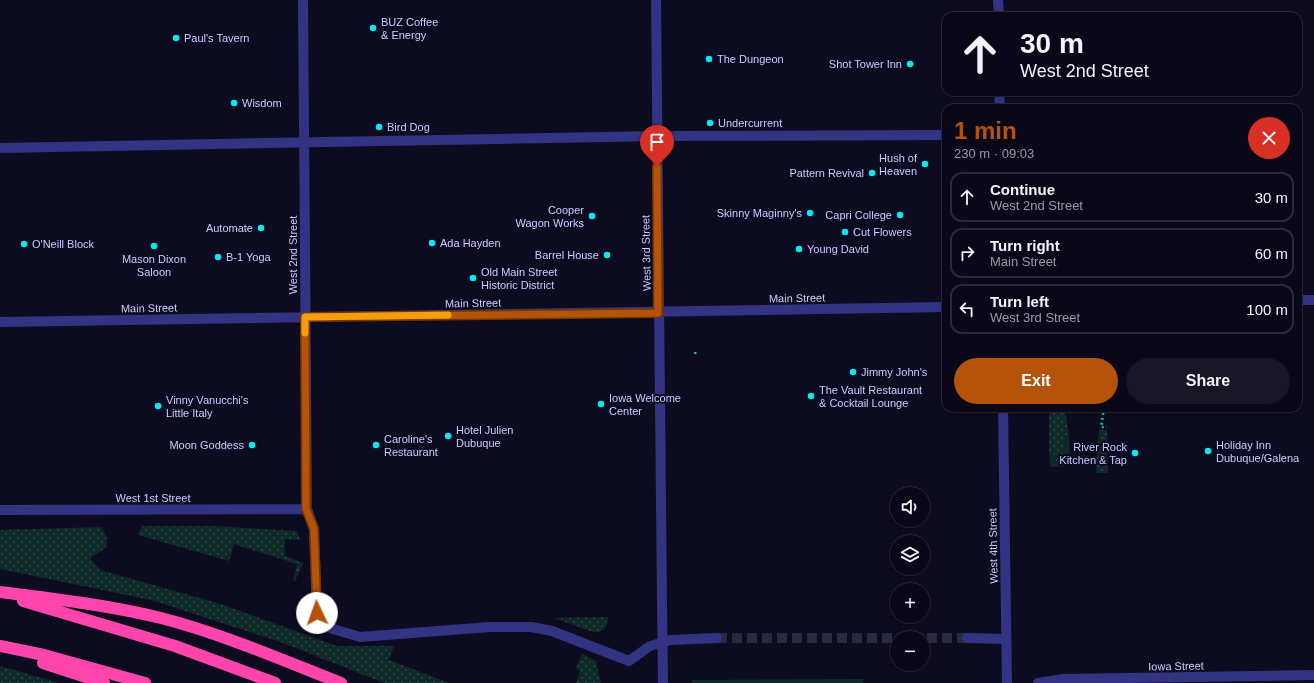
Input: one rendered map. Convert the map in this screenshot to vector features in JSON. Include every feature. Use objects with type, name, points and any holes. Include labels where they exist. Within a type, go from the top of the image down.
[{"type":"highway","points":[[0,594],[175,646],[275,683]]},
{"type":"highway","points":[[0,594],[117,608],[162,618],[227,638],[341,683]]},
{"type":"highway","points":[[0,647],[104,683]]},
{"type":"highway","points":[[0,647],[73,663],[145,683]]},
{"type":"street","name":"West 2nd Street","points":[[302,0],[306,509]]},
{"type":"street","name":"West 3rd Street","points":[[656,0],[658,313],[663,683]]},
{"type":"street","points":[[998,0],[999,12]]},
{"type":"street","points":[[0,148],[657,136],[942,135]]},
{"type":"street","points":[[1302,300],[1314,300]]},
{"type":"street","name":"Main Street","points":[[0,322],[658,313],[942,307]]},
{"type":"street","name":"West 4th Street","points":[[1003,412],[1007,683]]},
{"type":"street","points":[[306,509],[314,529],[317,613],[321,623],[333,630],[360,637],[490,627],[531,627],[552,631],[629,660],[650,646],[671,640],[717,638]]},
{"type":"street","name":"West 1st Street","points":[[0,510],[306,509]]},
{"type":"street","points":[[967,638],[1006,639]]},
{"type":"street","name":"Iowa Street","points":[[1038,683],[1064,679],[1314,675]]},
{"type":"path","points":[[695,354],[696,349]]},
{"type":"path","points":[[1103,412],[1101,427],[1107,426]]},
{"type":"green space","points":[[1049,412],[1065,412],[1069,433],[1066,438],[1063,456],[1060,458],[1049,452]]},
{"type":"green space","points":[[1099,430],[1107,430],[1108,473],[1096,473]]},
{"type":"green space","points":[[1069,433],[1070,466],[1050,467],[1049,452],[1053,453],[1058,458],[1063,456],[1066,438]]},
{"type":"green space","points":[[142,526],[213,526],[296,531],[301,540],[285,539],[285,556],[303,563],[295,581],[293,581],[297,564],[234,544],[229,561],[138,535]]},
{"type":"green space","points":[[102,527],[107,539],[106,548],[90,558],[100,570],[221,604],[337,646],[394,646],[389,660],[449,683],[384,683],[278,641],[151,600],[0,569],[0,530]]},
{"type":"green space","points":[[608,617],[607,624],[604,629],[597,632],[593,632],[554,618]]},
{"type":"green space","points":[[582,654],[596,661],[601,683],[576,683],[580,671],[576,668]]},
{"type":"green space","points":[[0,666],[59,683],[0,683]]},
{"type":"green space","points":[[863,679],[863,683],[692,683],[692,680]]},
{"type":"tunnel","points":[[717,638],[967,638]]},
{"type":"slow traffic","points":[[305,333],[305,317],[448,315]]},
{"type":"place","name":"BUZ Coffee & Energy","points":[[373,28]]},
{"type":"place","name":"Paul's Tavern","points":[[176,38]]},
{"type":"place","name":"The Dungeon","points":[[709,59]]},
{"type":"place","name":"Shot Tower Inn","points":[[910,64]]},
{"type":"place","name":"Wisdom","points":[[234,103]]},
{"type":"place","name":"Undercurrent","points":[[710,123]]},
{"type":"place","name":"Bird Dog","points":[[379,127]]},
{"type":"place","name":"Hush of Heaven","points":[[925,164]]},
{"type":"place","name":"Pattern Revival","points":[[872,173]]},
{"type":"place","name":"Skinny Maginny's","points":[[810,213]]},
{"type":"place","name":"Capri College","points":[[900,215]]},
{"type":"place","name":"Cooper Wagon Works","points":[[592,216]]},
{"type":"place","name":"Automate","points":[[261,228]]},
{"type":"place","name":"Cut Flowers","points":[[845,232]]},
{"type":"place","name":"Ada Hayden","points":[[432,243]]},
{"type":"place","name":"O'Neill Block","points":[[24,244]]},
{"type":"place","name":"Mason Dixon Saloon","points":[[154,246]]},
{"type":"place","name":"Young David","points":[[799,249]]},
{"type":"place","name":"Barrel House","points":[[607,255]]},
{"type":"place","name":"B-1 Yoga","points":[[218,257]]},
{"type":"place","name":"Old Main Street Historic District","points":[[473,278]]},
{"type":"place","name":"Jimmy John's","points":[[853,372]]},
{"type":"place","name":"The Vault Restaurant & Cocktail Lounge","points":[[811,396]]},
{"type":"place","name":"Iowa Welcome Center","points":[[601,404]]},
{"type":"place","name":"Vinny Vanucchi's Little Italy","points":[[158,406]]},
{"type":"place","name":"Hotel Julien Dubuque","points":[[448,436]]},
{"type":"place","name":"Moon Goddess","points":[[252,445]]},
{"type":"place","name":"Caroline's Restaurant","points":[[376,445]]},
{"type":"place","name":"Holiday Inn Dubuque/Galena","points":[[1208,451]]},
{"type":"place","name":"River Rock Kitchen & Tap","points":[[1135,453]]},
{"type":"route","points":[[317,613],[314,529],[306,509],[305,317],[658,313],[657,166]]}]
